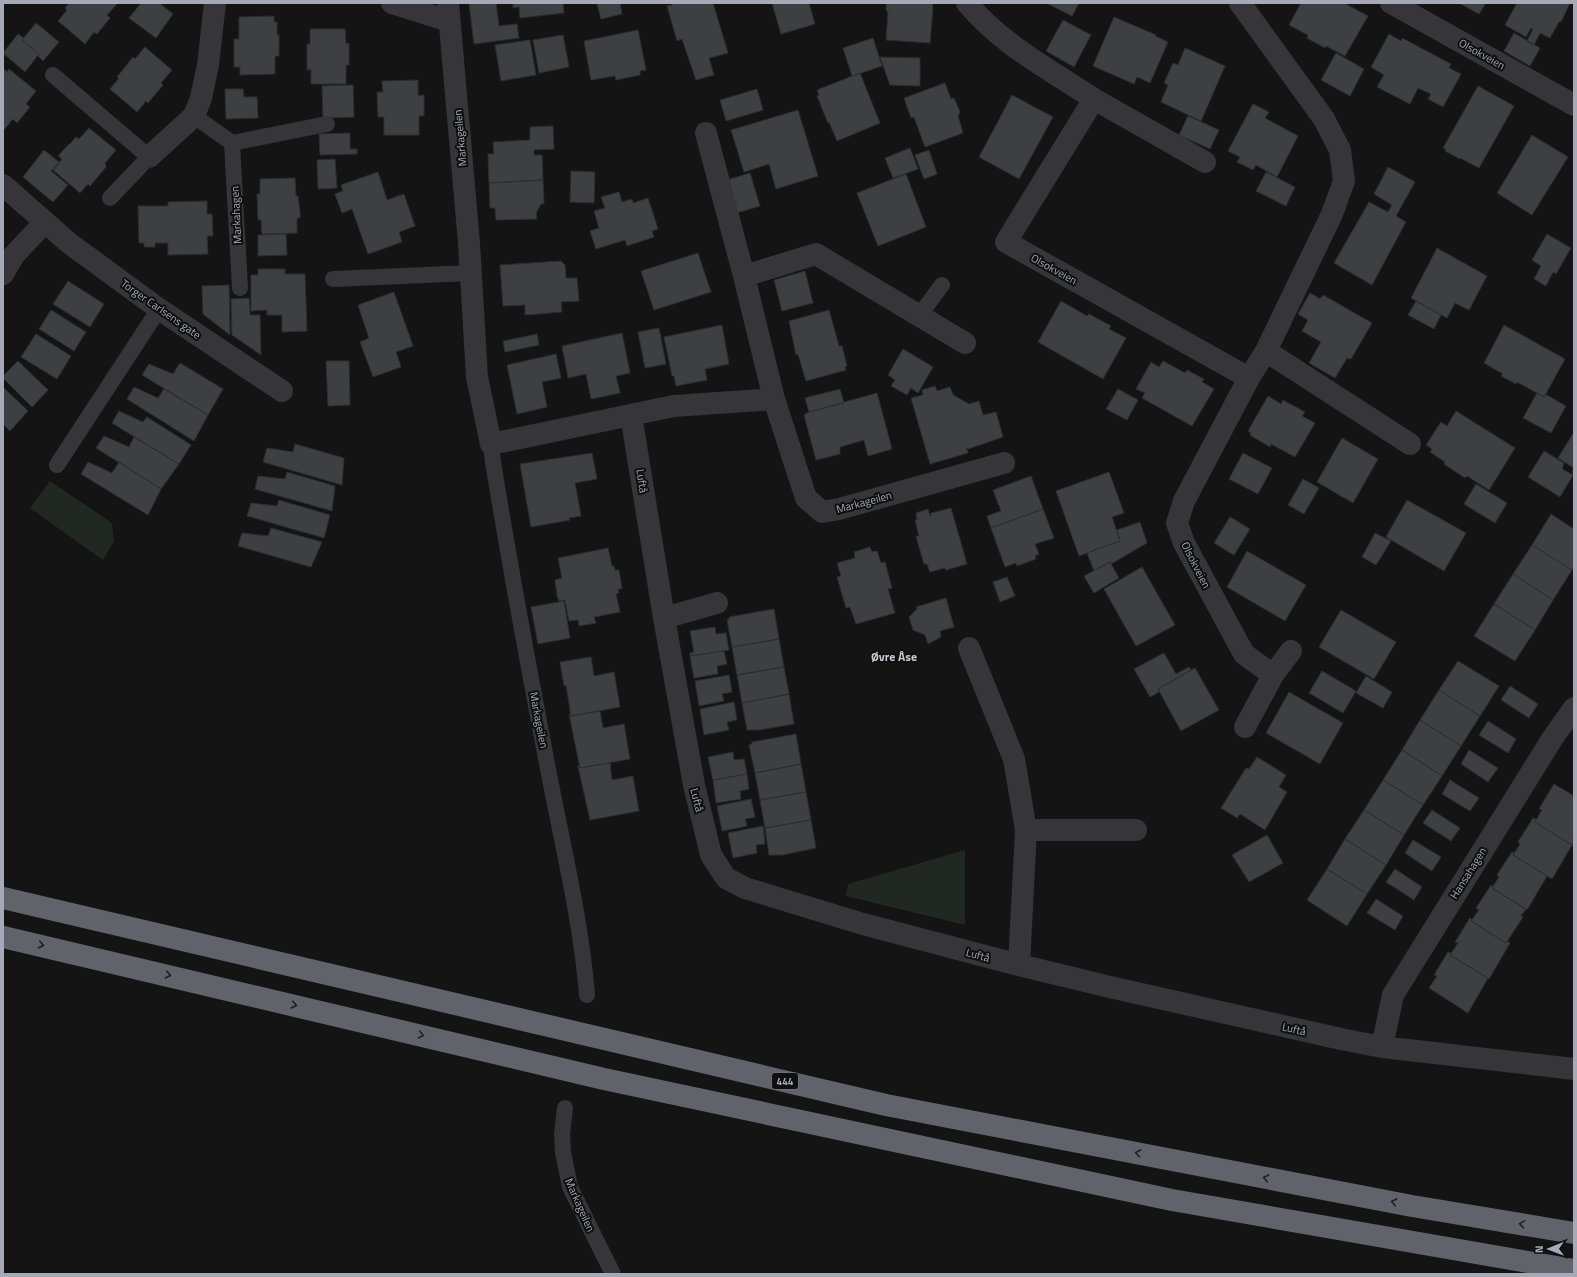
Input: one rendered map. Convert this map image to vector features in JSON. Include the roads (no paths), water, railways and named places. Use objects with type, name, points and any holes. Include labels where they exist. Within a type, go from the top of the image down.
[{"type":"highway","name":"444","points":[[3,898],[886,1105],[1412,1206],[1574,1233]]},
{"type":"highway","points":[[3,937],[604,1079],[1164,1198],[1574,1270]]},
{"type":"street","points":[[149,157],[194,116],[201,98],[208,65],[215,3]]},
{"type":"street","points":[[392,3],[448,12]]},
{"type":"street","points":[[967,3],[976,15],[1008,43],[1094,99],[1205,162]]},
{"type":"street","name":"Olsokveien","points":[[1240,3],[1324,119],[1340,150],[1344,181],[1332,214],[1266,351],[1248,378],[1184,501],[1177,523],[1184,543],[1244,654],[1273,675]]},
{"type":"street","name":"Olsokveien","points":[[1391,3],[1574,105]]},
{"type":"street","name":"Markageilen","points":[[448,12],[469,243],[477,377],[491,444]]},
{"type":"street","name":"Olsokveien","points":[[1094,99],[1006,242],[1248,378]]},
{"type":"street","name":"Markageilen","points":[[706,133],[744,276],[774,399],[806,498],[822,512],[839,510],[1004,463]]},
{"type":"street","name":"Torger Carlsens gate","points":[[3,185],[69,243],[159,309],[282,391]]},
{"type":"street","points":[[3,274],[14,255],[44,222]]},
{"type":"street","points":[[744,276],[816,254],[965,343]]},
{"type":"street","points":[[1266,351],[1410,444]]},
{"type":"street","points":[[491,444],[674,406],[774,399]]},
{"type":"street","name":"Luftå","points":[[631,415],[664,618],[694,785],[711,855],[726,878],[745,888],[862,924],[1019,966],[1179,1003],[1341,1039],[1382,1046],[1574,1069]]},
{"type":"street","points":[[664,618],[717,603]]},
{"type":"street","points":[[968,648],[1014,759],[1026,830],[1019,966]]},
{"type":"street","points":[[1245,726],[1273,675],[1291,651]]},
{"type":"street","name":"Hansahagen","points":[[1382,1046],[1393,995],[1552,739],[1574,708]]},
{"type":"street","points":[[1026,830],[1136,830]]},
{"type":"lane","points":[[53,76],[149,157],[110,198]]},
{"type":"lane","points":[[194,116],[232,143],[326,124]]},
{"type":"lane","name":"Markahagen","points":[[232,143],[240,288]]},
{"type":"lane","points":[[333,279],[471,273]]},
{"type":"lane","points":[[919,316],[942,285]]},
{"type":"lane","points":[[57,465],[159,309]]},
{"type":"lane","name":"Markageilen","points":[[491,444],[516,600],[576,914],[585,970],[587,995]]},
{"type":"lane","name":"Markageilen","points":[[565,1108],[562,1134],[563,1152],[570,1187],[613,1274]]},
{"type":"district","name":"Øvre Åse","points":[[894,656]]}]
